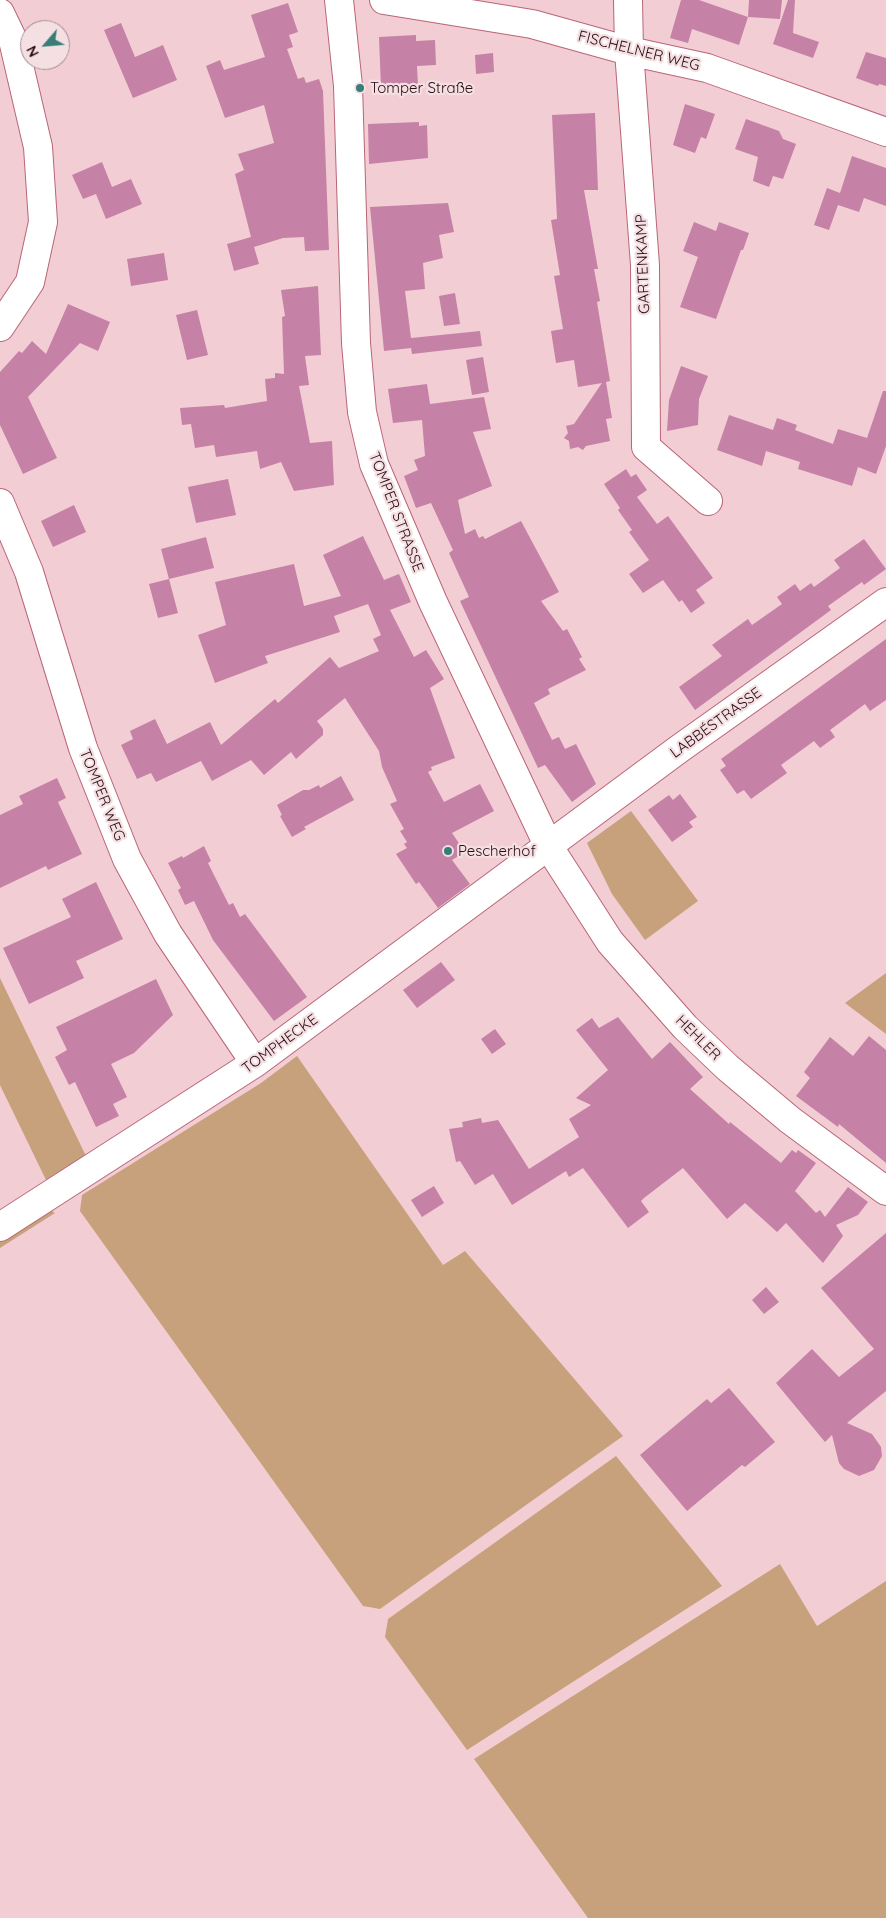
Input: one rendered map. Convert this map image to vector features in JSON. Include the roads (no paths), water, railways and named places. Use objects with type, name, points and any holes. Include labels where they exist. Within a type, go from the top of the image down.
[{"type":"street","name":"TOMPER STRASSE","points":[[339,0],[348,86],[356,344],[362,412],[374,464],[432,602],[549,847]]},
{"type":"street","name":"FISCHELNER WEG","points":[[384,0],[532,24],[629,50],[707,68],[886,132]]},
{"type":"street","name":"GARTENKAMP","points":[[628,0],[629,50],[645,265],[646,447],[708,501]]},
{"type":"street","points":[[0,13],[13,40],[38,147],[43,222],[30,282],[0,327]]},
{"type":"street","name":"TOMPER WEG","points":[[0,503],[30,572],[83,748],[127,859],[168,934],[255,1063]]},
{"type":"street","name":"LABBÉSTRASSE","points":[[549,847],[687,743],[886,602]]},
{"type":"street","name":"TOMPHECKE","points":[[0,1227],[255,1063],[549,847]]},
{"type":"street","name":"HEHLER","points":[[549,847],[610,942],[685,1027],[728,1068],[790,1120],[886,1191]]},
{"type":"place","name":"Tomper Straße","points":[[360,88]]},
{"type":"place","name":"Pescherhof","points":[[448,851]]}]
